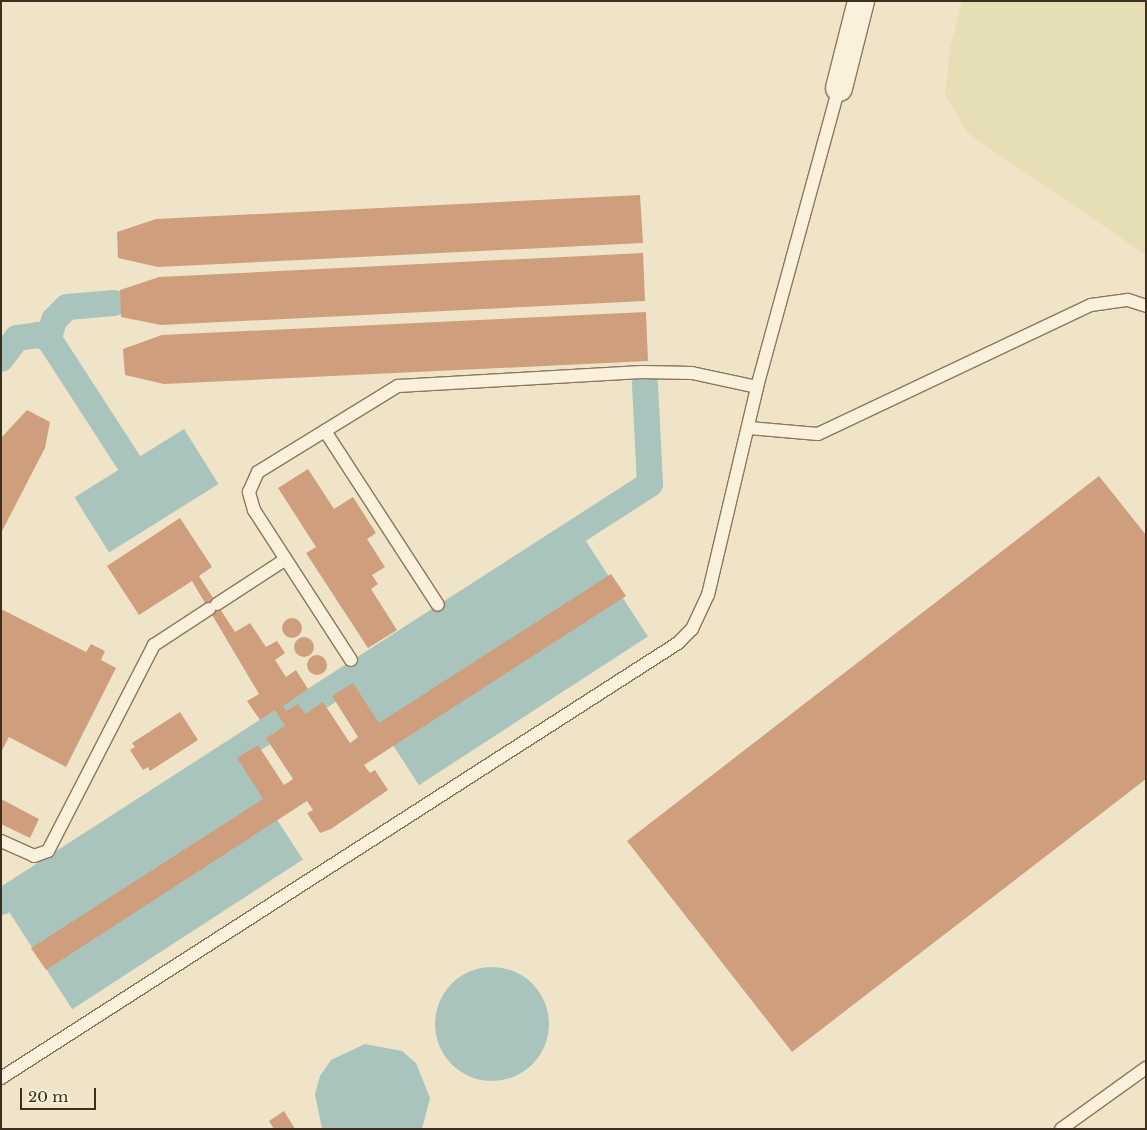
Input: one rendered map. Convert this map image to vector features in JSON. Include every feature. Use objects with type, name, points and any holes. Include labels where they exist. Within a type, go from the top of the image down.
[{"type":"street","points":[[839,88],[861,1]]},
{"type":"lane","points":[[1,1078],[678,643],[692,628],[708,595],[749,428],[757,387],[839,88]]},
{"type":"lane","points":[[749,428],[818,434],[1091,305],[1128,300],[1146,306]]},
{"type":"lane","points":[[351,660],[254,510],[251,485],[258,472],[398,386],[642,372],[692,373],[757,387]]},
{"type":"lane","points":[[325,431],[438,605]]},
{"type":"lane","points":[[1,841],[34,856],[48,851],[154,645],[286,560]]},
{"type":"lane","points":[[1061,1129],[1146,1068]]},
{"type":"shaded area","points":[[962,1],[1146,1],[1146,255],[969,134],[945,95],[950,48]]},
{"type":"water","points":[[184,429],[218,484],[109,552],[75,497]]},
{"type":"water","points":[[582,535],[648,636],[419,785],[353,684]]},
{"type":"water","points":[[237,758],[303,859],[72,1009],[6,908]]},
{"type":"water","points":[[492,967],[514,971],[532,984],[545,1002],[549,1024],[545,1046],[532,1064],[514,1077],[492,1081],[470,1077],[452,1064],[439,1046],[435,1024],[439,1002],[452,984],[470,971]]},
{"type":"water","points":[[365,1044],[402,1051],[416,1063],[430,1098],[422,1129],[322,1129],[315,1094],[320,1076],[331,1060]]},
{"type":"building","points":[[640,195],[643,243],[158,267],[118,258],[117,232],[156,219]]},
{"type":"building","points":[[643,253],[645,301],[161,325],[121,317],[120,290],[159,277]]},
{"type":"building","points":[[646,312],[648,361],[164,384],[125,375],[123,349],[162,335]]},
{"type":"building","points":[[27,410],[50,422],[45,448],[1,533],[1,438]]},
{"type":"building","points":[[308,469],[334,509],[353,497],[376,533],[367,539],[385,567],[372,575],[378,584],[371,589],[397,630],[368,648],[306,553],[316,547],[278,488]]},
{"type":"building","points":[[1099,476],[1146,535],[1146,779],[792,1052],[627,841]]},
{"type":"building","points":[[180,518],[212,567],[199,576],[235,632],[250,623],[266,647],[277,641],[285,653],[275,660],[286,677],[296,670],[308,689],[283,706],[286,711],[298,704],[305,714],[323,702],[350,743],[358,737],[332,696],[353,683],[379,723],[611,574],[626,596],[364,765],[370,773],[375,770],[388,790],[331,829],[320,833],[307,813],[313,810],[307,801],[46,970],[31,948],[263,799],[237,758],[258,745],[284,785],[293,779],[266,738],[285,726],[275,710],[260,720],[247,701],[259,694],[192,581],[139,615],[107,566]]},
{"type":"building","points":[[1,609],[86,652],[91,644],[105,651],[101,660],[116,668],[66,767],[9,737],[1,752]]},
{"type":"building","points":[[292,618],[299,621],[302,628],[299,635],[292,638],[285,635],[282,628],[285,621]]},
{"type":"building","points":[[304,637],[311,640],[314,647],[311,654],[304,657],[297,654],[294,647],[297,640]]},
{"type":"building","points":[[317,655],[324,658],[327,665],[324,672],[317,675],[310,672],[307,665],[310,658]]},
{"type":"building","points":[[180,712],[198,740],[150,771],[148,767],[143,770],[130,750],[135,747],[132,743]]},
{"type":"building","points":[[1,799],[39,819],[30,838],[1,824]]},
{"type":"building","points":[[284,1111],[295,1129],[274,1129],[269,1121]]},
{"type":"waterway","points":[[114,303],[67,307],[54,320],[49,339],[130,464]]},
{"type":"waterway","points":[[1,359],[17,338],[38,335],[49,339]]},
{"type":"waterway","points":[[1,902],[650,484],[645,384]]}]
